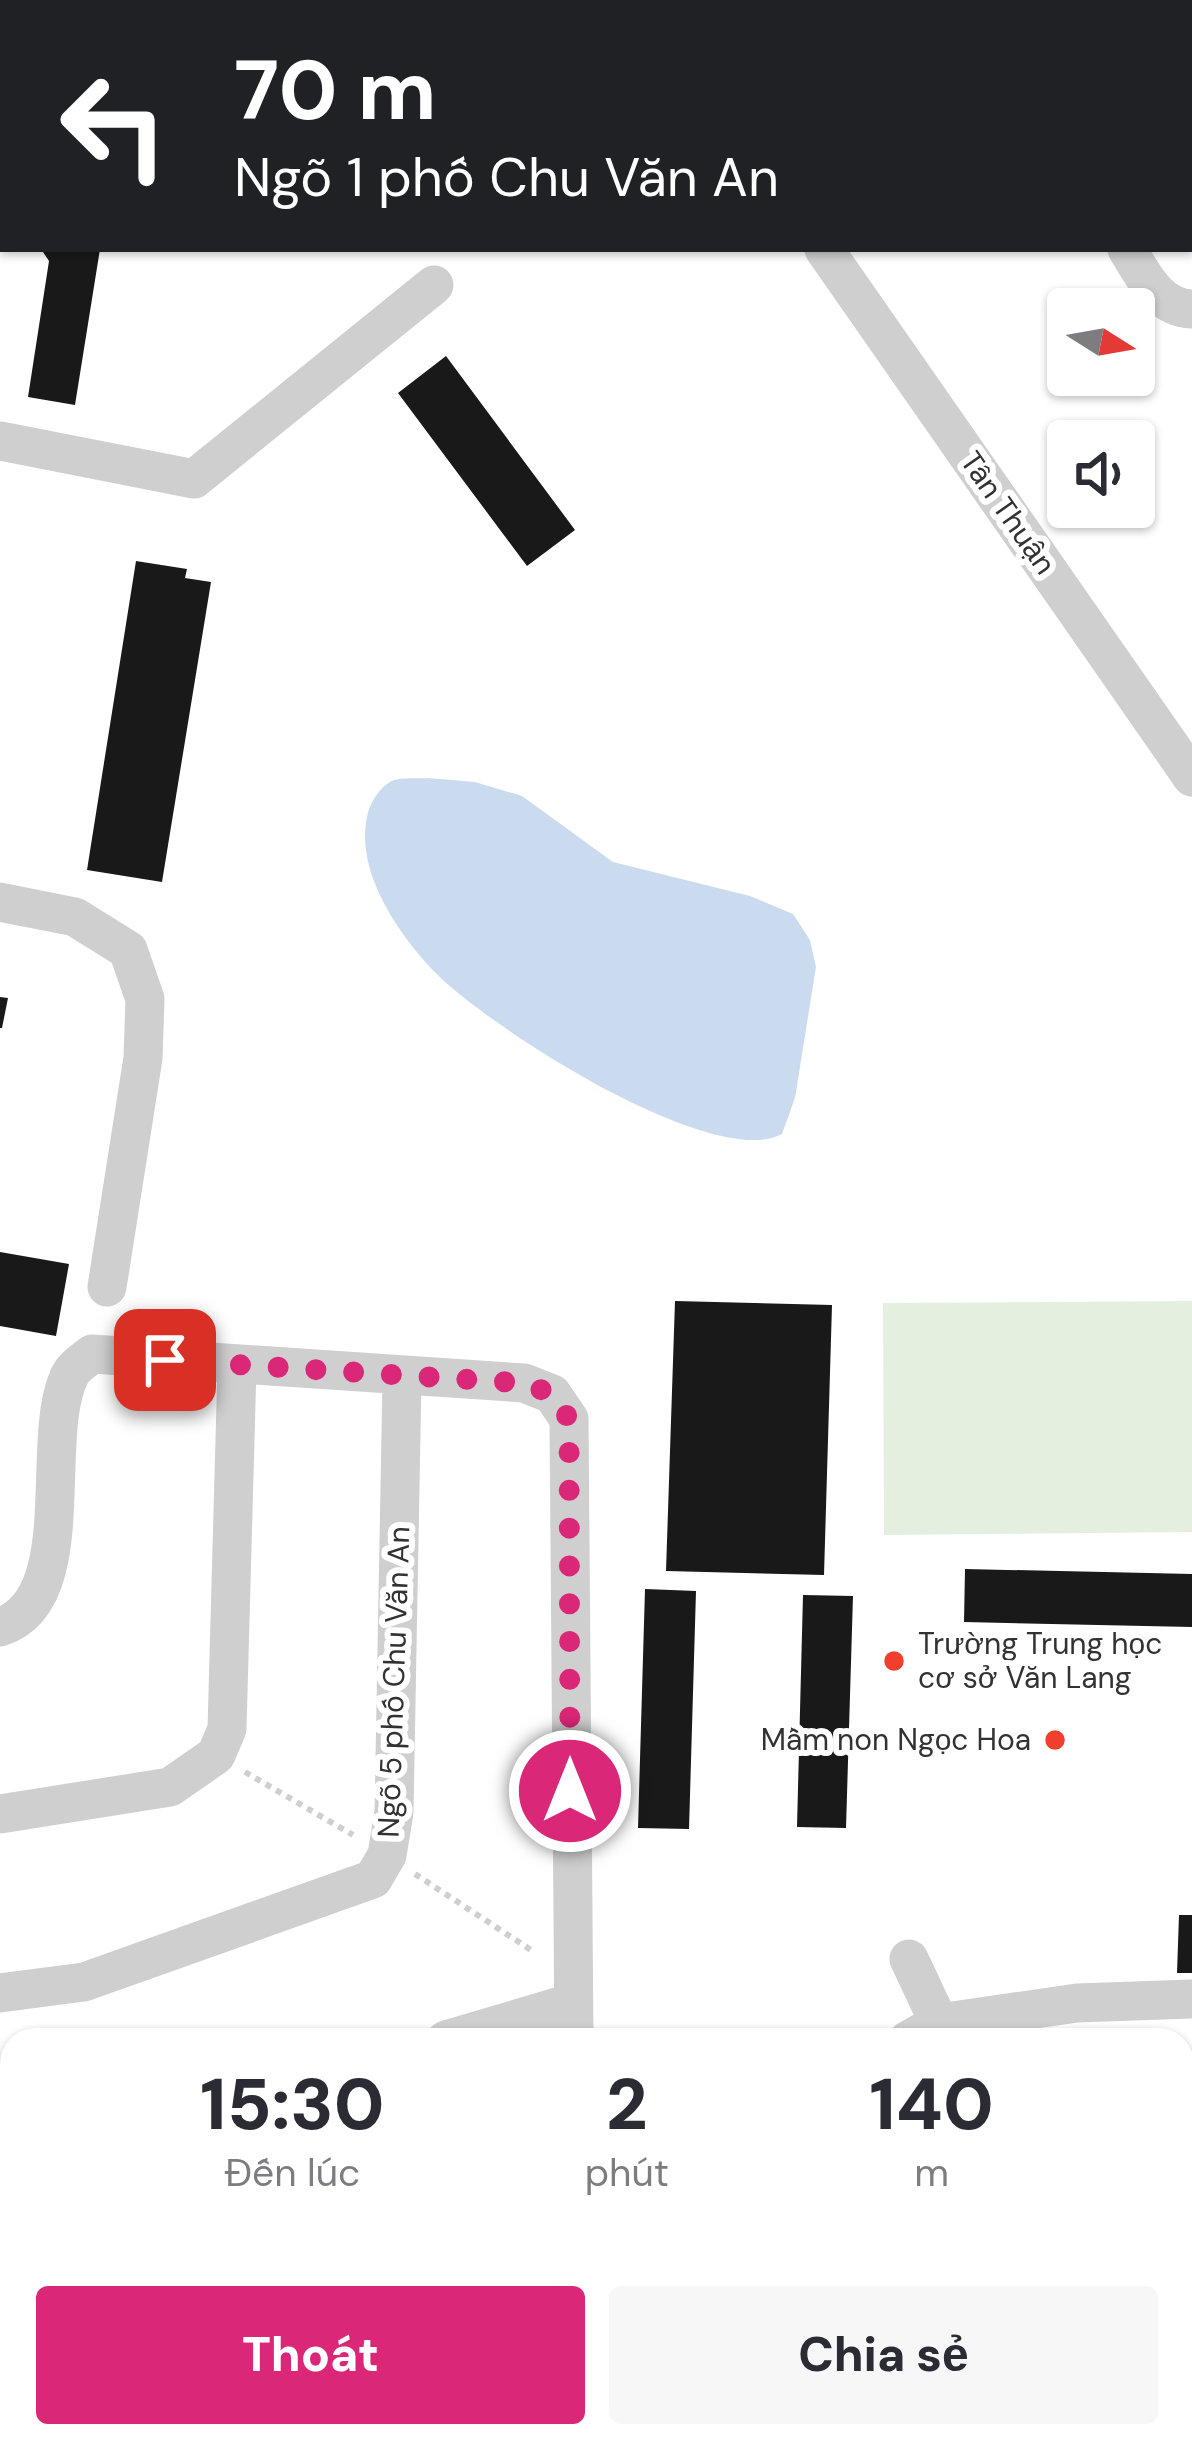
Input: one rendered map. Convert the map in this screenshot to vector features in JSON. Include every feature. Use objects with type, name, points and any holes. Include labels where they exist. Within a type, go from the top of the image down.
[{"type":"street","name":"Tân Thuận","points":[[826,252],[1192,777]]},
{"type":"street","points":[[1129,252],[1149,286],[1167,302],[1192,309]]},
{"type":"street","points":[[0,442],[194,479],[434,285]]},
{"type":"street","points":[[0,902],[75,917],[128,950],[145,999],[142,1058],[107,1287]]},
{"type":"street","points":[[0,1628],[15,1622],[35,1600],[48,1559],[64,1396],[73,1369],[92,1354],[524,1383],[552,1394],[569,1419],[573,2022],[531,2028]]},
{"type":"street","points":[[0,1814],[170,1787],[216,1756],[227,1729],[237,1367]]},
{"type":"street","name":"Ngõ 5 phố Chu Văn An","points":[[0,1993],[84,1982],[373,1879],[387,1855],[394,1812],[403,1378]]},
{"type":"street","points":[[909,1959],[922,2028]]},
{"type":"street","points":[[940,2028],[1077,2003],[1192,1999]]},
{"type":"green space","points":[[1192,1301],[1192,1532],[884,1535],[883,1303]]},
{"type":"water","points":[[396,780],[475,782],[522,796],[613,862],[750,896],[793,914],[810,940],[816,967],[795,1098],[782,1134],[749,1140],[704,1131],[652,1112],[543,1053],[454,990],[428,965],[379,892],[366,851],[365,830],[371,805],[384,786]]},
{"type":"building","points":[[43,252],[100,252],[75,405],[28,397],[49,261]]},
{"type":"building","points":[[446,356],[575,530],[527,566],[398,393]]},
{"type":"building","points":[[136,561],[187,569],[185,578],[211,582],[162,882],[87,870]]},
{"type":"building","points":[[0,997],[8,998],[2,1028],[0,1028]]},
{"type":"building","points":[[0,1252],[69,1264],[56,1336],[0,1326]]},
{"type":"building","points":[[675,1301],[832,1305],[824,1575],[666,1571]]},
{"type":"building","points":[[965,1569],[1192,1574],[1192,1627],[964,1622]]},
{"type":"building","points":[[645,1589],[696,1591],[689,1829],[638,1828]]},
{"type":"building","points":[[803,1595],[853,1596],[846,1828],[797,1827]]},
{"type":"building","points":[[1179,1915],[1192,1915],[1192,1973],[1177,1973]]},
{"type":"place","name":"Trường Trung học cơ sở Văn Lang","points":[[894,1661]]},
{"type":"place","name":"Mầm non Ngọc Hoa","points":[[1055,1740]]},
{"type":"route","points":[[165,1360],[524,1383],[552,1394],[569,1419],[570,1791]]}]
